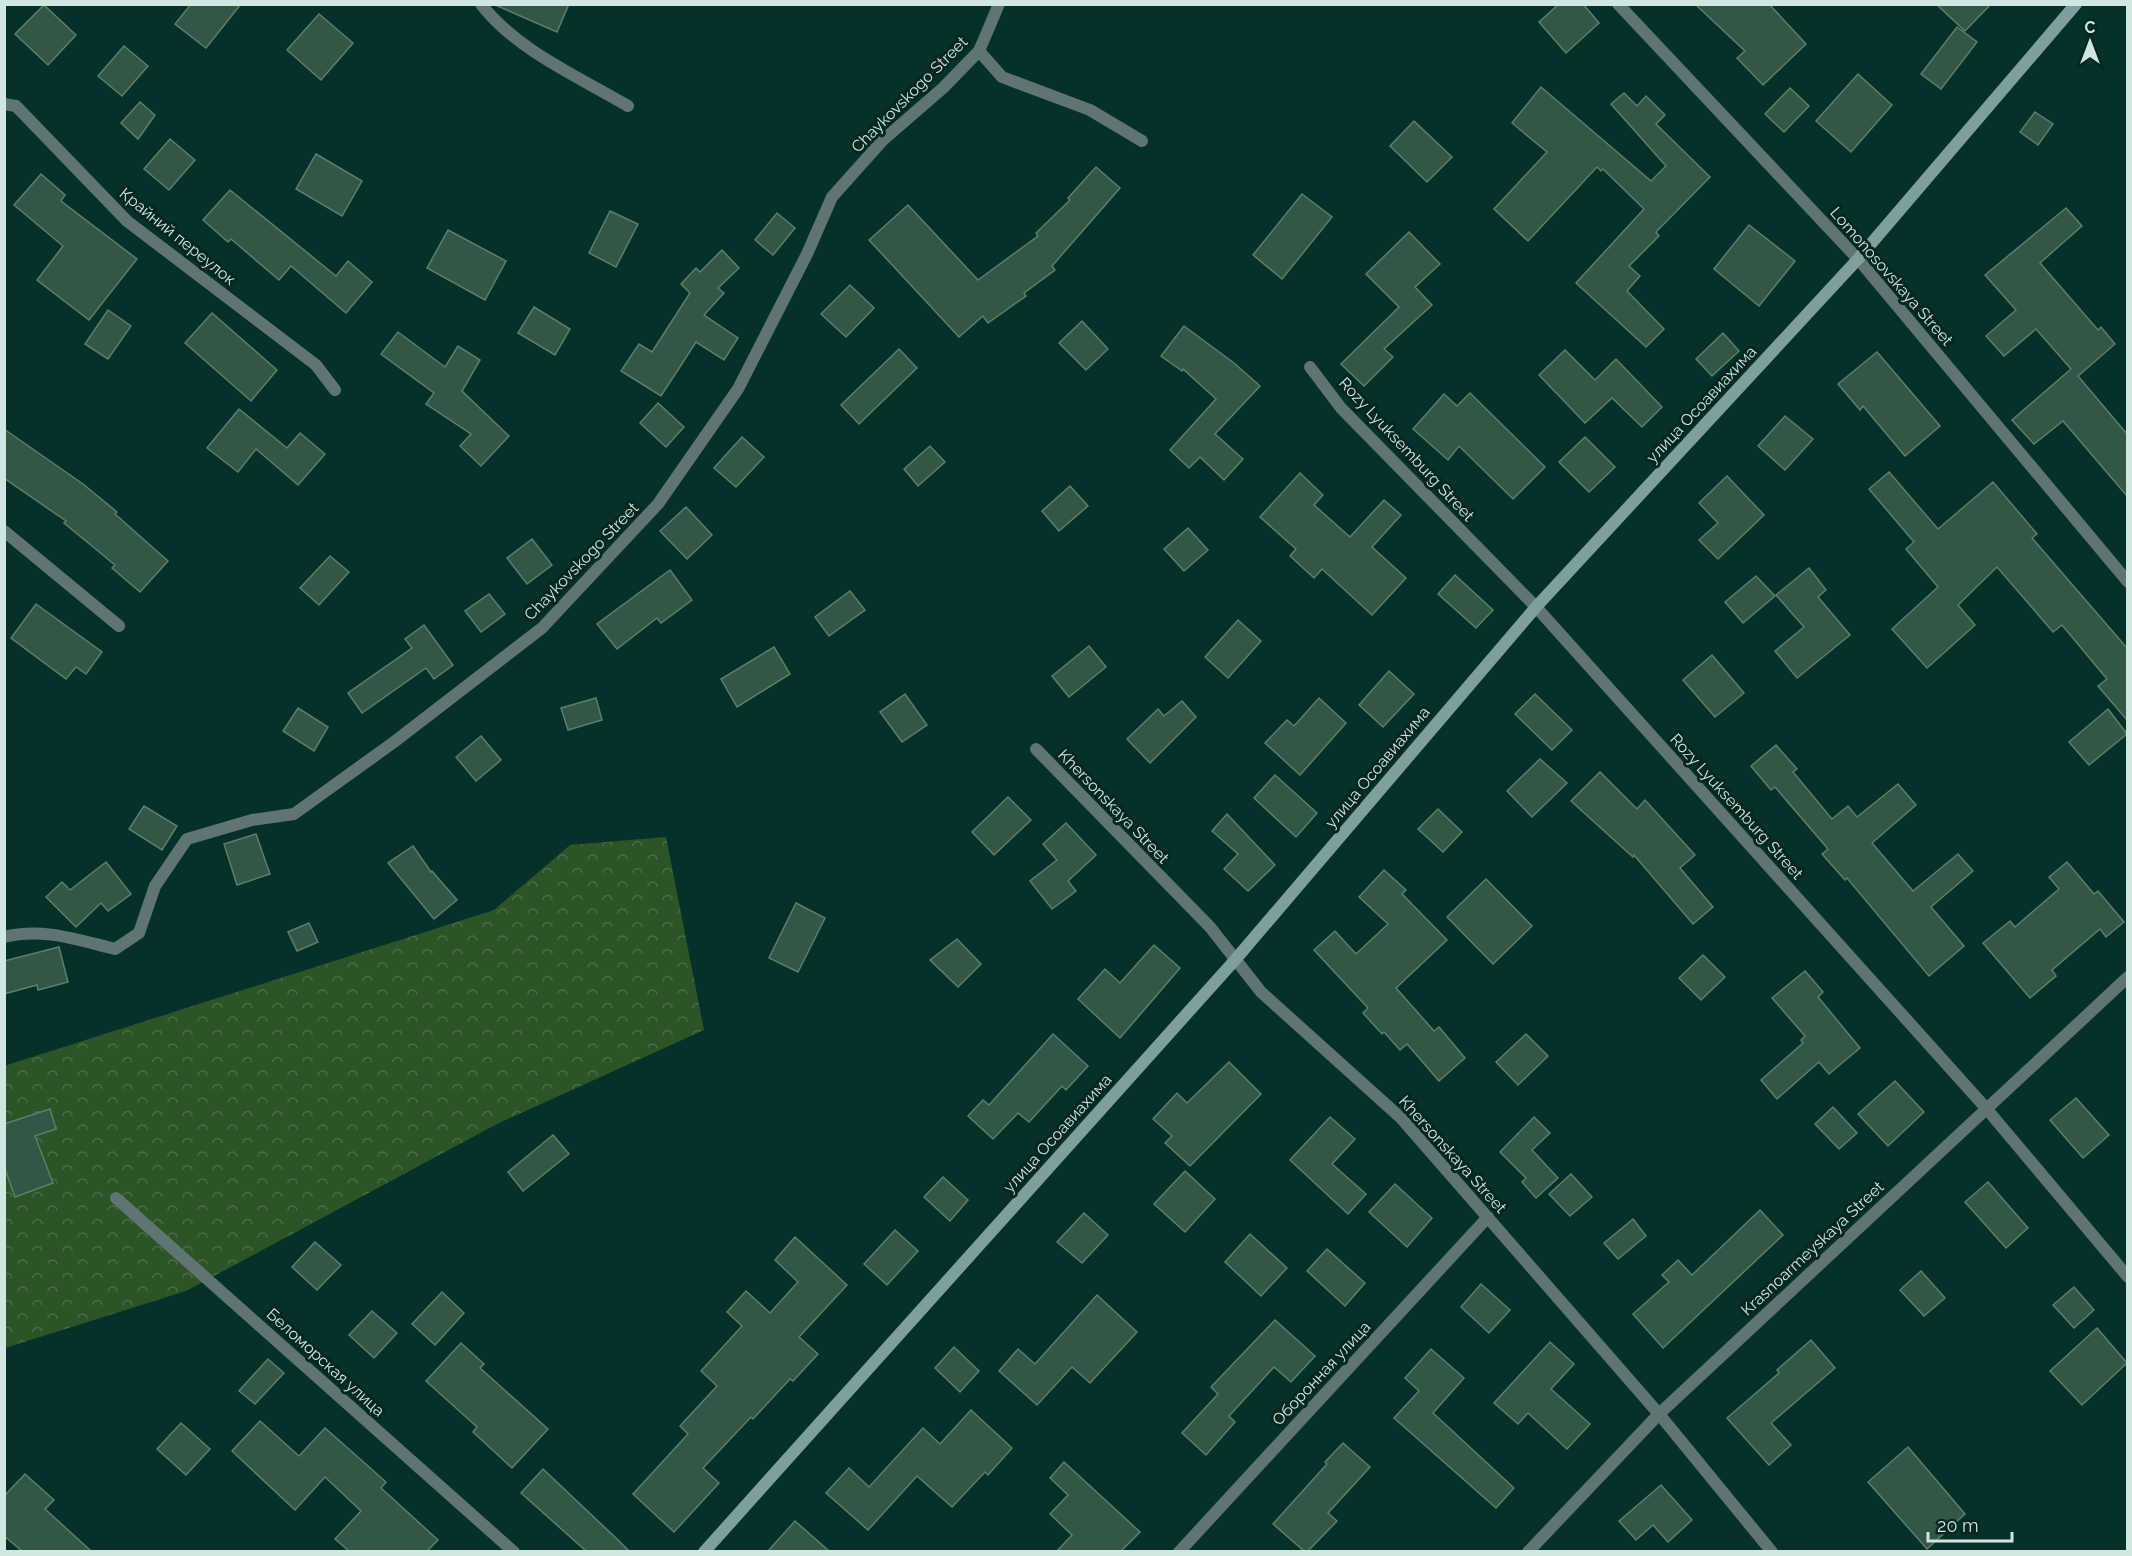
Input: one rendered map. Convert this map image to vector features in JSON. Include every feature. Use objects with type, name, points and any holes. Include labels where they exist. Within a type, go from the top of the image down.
[{"type":"street","points":[[481,4],[495,22],[512,35],[628,106]]},
{"type":"street","name":"Chaykovskogo Street","points":[[4,937],[25,932],[61,936],[115,949],[139,933],[155,886],[187,839],[252,820],[294,814],[394,742],[542,628],[658,504],[738,389],[807,254],[832,197],[883,140],[943,88],[979,51],[999,4]]},
{"type":"street","name":"Lomonosovskaya Street","points":[[1617,4],[1858,259],[2127,582]]},
{"type":"street","name":"улица Осоавиахима","points":[[704,1551],[1235,960],[1536,607],[1858,259],[2076,4]]},
{"type":"street","points":[[979,51],[1002,77],[1090,110],[1142,141]]},
{"type":"street","name":"Крайний переулок","points":[[4,104],[16,106],[127,221],[316,364],[335,390]]},
{"type":"street","name":"Rozy Lyuksemburg Street","points":[[1310,367],[1341,408],[1536,607],[1985,1107],[2127,1277]]},
{"type":"street","points":[[4,531],[119,626]]},
{"type":"street","name":"Khersonskaya Street","points":[[1036,749],[1210,927],[1261,992],[1401,1118],[1659,1414],[1772,1551]]},
{"type":"street","name":"Krasnoarmeyskaya Street","points":[[1528,1551],[1659,1414],[1985,1107],[2127,977]]},
{"type":"street","name":"Беломорская улица","points":[[116,1198],[514,1551]]},
{"type":"street","name":"Оборонная улица","points":[[1179,1551],[1488,1217]]},
{"type":"green space","points":[[666,837],[704,1030],[497,1124],[186,1291],[5,1348],[4,1066],[494,910],[570,845]]},
{"type":"building","points":[[191,4],[241,4],[206,48],[175,24]]},
{"type":"building","points":[[493,4],[569,4],[557,32]]},
{"type":"building","points":[[1559,4],[1583,4],[1599,23],[1566,53],[1539,22]]},
{"type":"building","points":[[1695,4],[1769,4],[1806,44],[1763,85],[1737,58],[1745,51]]},
{"type":"building","points":[[1936,4],[1991,4],[1965,31]]},
{"type":"building","points":[[44,5],[76,35],[48,65],[15,34]]},
{"type":"building","points":[[319,14],[353,43],[321,80],[287,50]]},
{"type":"building","points":[[1957,27],[1977,42],[1941,89],[1921,74]]},
{"type":"building","points":[[124,46],[148,66],[122,96],[98,76]]},
{"type":"building","points":[[1858,74],[1892,105],[1851,152],[1816,121]]},
{"type":"building","points":[[1541,87],[1651,181],[1666,166],[1611,104],[1624,93],[1637,106],[1646,96],[1665,115],[1656,124],[1710,177],[1656,232],[1659,236],[1629,266],[1640,276],[1627,291],[1664,329],[1646,347],[1576,283],[1644,209],[1603,169],[1601,171],[1597,167],[1528,241],[1494,209],[1547,152],[1512,123]]},
{"type":"building","points":[[1790,88],[1809,106],[1784,132],[1765,114]]},
{"type":"building","points":[[140,102],[155,115],[138,139],[121,123]]},
{"type":"building","points":[[2035,112],[2053,124],[2038,145],[2020,132]]},
{"type":"building","points":[[1414,121],[1452,157],[1427,182],[1390,146]]},
{"type":"building","points":[[170,139],[195,160],[169,190],[144,169]]},
{"type":"building","points":[[316,154],[362,181],[342,216],[296,189]]},
{"type":"building","points":[[1096,167],[1120,188],[1052,266],[1055,270],[1024,293],[1026,296],[988,323],[983,316],[959,337],[869,240],[908,205],[978,280],[1038,236],[1036,233],[1070,200],[1068,198]]},
{"type":"building","points":[[41,174],[65,195],[61,201],[137,259],[89,320],[37,280],[63,246],[14,205]]},
{"type":"building","points":[[230,190],[336,276],[348,261],[372,282],[346,313],[291,266],[279,280],[231,239],[228,242],[203,220]]},
{"type":"building","points":[[1302,194],[1332,217],[1282,279],[1253,255]]},
{"type":"building","points":[[2066,208],[2082,226],[2040,263],[2098,330],[2101,327],[2115,344],[2078,376],[2127,434],[2127,496],[2063,421],[2034,444],[2012,420],[2071,369],[2036,329],[2004,356],[1986,336],[2016,310],[1985,275]]},
{"type":"building","points":[[610,211],[638,224],[616,267],[589,253]]},
{"type":"building","points":[[777,213],[795,228],[773,255],[755,240]]},
{"type":"building","points":[[1749,225],[1795,261],[1759,306],[1714,269]]},
{"type":"building","points":[[448,230],[506,261],[485,300],[427,268]]},
{"type":"building","points":[[1409,232],[1440,264],[1415,287],[1432,305],[1384,349],[1393,357],[1364,386],[1341,364],[1399,307],[1366,274]]},
{"type":"building","points":[[722,250],[739,268],[718,288],[724,293],[704,315],[738,338],[724,360],[696,342],[661,396],[621,371],[639,344],[652,352],[690,293],[681,284],[696,268],[700,272]]},
{"type":"building","points":[[850,285],[874,308],[846,337],[821,314]]},
{"type":"building","points":[[534,307],[570,329],[555,355],[518,333]]},
{"type":"building","points":[[108,310],[131,326],[108,359],[85,344]]},
{"type":"building","points":[[212,313],[277,370],[251,401],[185,343]]},
{"type":"building","points":[[1082,321],[1108,349],[1086,370],[1059,343]]},
{"type":"building","points":[[1184,326],[1234,363],[1260,386],[1215,434],[1243,459],[1224,480],[1200,457],[1189,468],[1170,450],[1216,399],[1183,369],[1182,371],[1161,356]]},
{"type":"building","points":[[398,332],[445,367],[458,346],[480,360],[462,391],[509,436],[481,466],[460,446],[471,434],[426,404],[434,393],[381,354]]},
{"type":"building","points":[[1723,333],[1739,351],[1712,376],[1696,359]]},
{"type":"building","points":[[899,349],[917,368],[859,424],[841,405]]},
{"type":"building","points":[[1565,350],[1595,380],[1616,359],[1662,407],[1642,427],[1612,398],[1585,423],[1539,375]]},
{"type":"building","points":[[1877,352],[1940,426],[1905,456],[1863,406],[1860,410],[1838,384]]},
{"type":"building","points":[[1470,393],[1545,467],[1513,499],[1459,446],[1448,460],[1413,429],[1444,394],[1457,406]]},
{"type":"building","points":[[658,403],[684,427],[666,447],[640,423]]},
{"type":"building","points":[[239,409],[287,448],[300,433],[325,454],[298,485],[256,449],[238,472],[207,448]]},
{"type":"building","points":[[1785,416],[1813,439],[1785,470],[1758,446]]},
{"type":"building","points":[[4,429],[83,484],[117,512],[115,514],[168,561],[140,592],[112,568],[115,565],[64,523],[66,521],[4,478]]},
{"type":"building","points":[[742,437],[764,457],[736,487],[714,468]]},
{"type":"building","points":[[1585,437],[1615,467],[1589,492],[1559,462]]},
{"type":"building","points":[[930,446],[945,462],[918,486],[904,469]]},
{"type":"building","points":[[1889,472],[1938,529],[1993,482],[2037,534],[2032,538],[2127,648],[2127,720],[2098,686],[2107,679],[2062,625],[2053,632],[1997,567],[1958,605],[1975,625],[1927,668],[1892,629],[1938,587],[1906,549],[1914,542],[1869,489]]},
{"type":"building","points":[[1300,473],[1323,495],[1314,505],[1350,537],[1384,500],[1401,515],[1372,547],[1406,578],[1372,615],[1322,569],[1314,578],[1290,556],[1296,549],[1260,517]]},
{"type":"building","points":[[1727,476],[1764,515],[1718,559],[1699,540],[1718,523],[1699,503]]},
{"type":"building","points":[[1070,486],[1088,506],[1059,531],[1042,511]]},
{"type":"building","points":[[686,507],[712,535],[687,559],[660,531]]},
{"type":"building","points":[[1188,528],[1208,550],[1184,571],[1164,549]]},
{"type":"building","points":[[532,539],[552,565],[527,584],[507,558]]},
{"type":"building","points":[[330,556],[349,572],[319,605],[300,588]]},
{"type":"building","points":[[1809,568],[1826,590],[1818,597],[1850,635],[1797,678],[1775,651],[1804,627],[1776,595]]},
{"type":"building","points":[[670,570],[692,600],[661,623],[657,618],[617,649],[597,624]]},
{"type":"building","points":[[1455,575],[1493,610],[1476,628],[1438,594]]},
{"type":"building","points":[[1756,576],[1775,596],[1743,623],[1725,602]]},
{"type":"building","points":[[850,591],[865,610],[829,636],[815,617]]},
{"type":"building","points":[[489,594],[505,614],[481,632],[465,611]]},
{"type":"building","points":[[36,604],[102,652],[86,674],[76,667],[66,679],[11,638]]},
{"type":"building","points":[[1238,620],[1261,641],[1228,678],[1205,657]]},
{"type":"building","points":[[424,625],[453,665],[434,679],[426,668],[362,713],[348,693],[412,648],[405,639]]},
{"type":"building","points":[[1089,646],[1106,667],[1069,697],[1052,676]]},
{"type":"building","points":[[774,647],[790,674],[737,707],[721,679]]},
{"type":"building","points":[[1712,655],[1744,693],[1715,717],[1683,680]]},
{"type":"building","points":[[1389,671],[1414,694],[1383,727],[1359,705]]},
{"type":"building","points":[[905,694],[927,725],[902,742],[880,712]]},
{"type":"building","points":[[1535,694],[1572,730],[1552,750],[1515,714]]},
{"type":"building","points":[[596,698],[602,720],[568,730],[561,708]]},
{"type":"building","points":[[1319,698],[1346,723],[1300,775],[1265,743],[1287,720],[1294,726]]},
{"type":"building","points":[[1182,701],[1196,717],[1150,763],[1127,739],[1158,709],[1164,716]]},
{"type":"building","points":[[298,708],[328,727],[314,751],[283,731]]},
{"type":"building","points":[[2108,709],[2127,734],[2089,765],[2069,742]]},
{"type":"building","points":[[481,736],[501,760],[476,781],[456,757]]},
{"type":"building","points":[[1776,745],[1797,769],[1793,772],[1832,819],[1848,806],[1857,817],[1898,784],[1916,805],[1872,843],[1913,891],[1958,854],[1973,871],[1931,907],[1964,946],[1929,976],[1847,878],[1845,880],[1822,854],[1828,849],[1775,787],[1771,790],[1751,766]]},
{"type":"building","points":[[1540,759],[1567,783],[1532,817],[1507,791]]},
{"type":"building","points":[[1600,772],[1637,809],[1645,800],[1695,855],[1680,868],[1713,907],[1693,924],[1634,855],[1633,857],[1571,801]]},
{"type":"building","points":[[1275,775],[1317,813],[1296,837],[1254,798]]},
{"type":"building","points":[[1008,797],[1031,820],[994,855],[972,832]]},
{"type":"building","points":[[144,806],[177,826],[162,850],[129,829]]},
{"type":"building","points":[[1438,809],[1462,832],[1443,852],[1418,829]]},
{"type":"building","points":[[1227,814],[1275,865],[1248,891],[1224,869],[1238,854],[1212,831]]},
{"type":"building","points":[[1066,823],[1096,855],[1068,881],[1076,891],[1052,909],[1030,881],[1057,860],[1043,844]]},
{"type":"building","points":[[256,834],[270,874],[237,885],[224,844]]},
{"type":"building","points":[[413,846],[431,872],[457,900],[434,919],[388,863]]},
{"type":"building","points":[[106,862],[131,894],[108,911],[101,903],[76,927],[46,897],[62,882],[70,890]]},
{"type":"building","points":[[2067,862],[2094,894],[2098,891],[2124,922],[2106,937],[2100,929],[2052,970],[2056,976],[2030,998],[1983,943],[2010,921],[2015,927],[2059,889],[2049,877]]},
{"type":"building","points":[[1384,870],[1406,890],[1402,894],[1447,940],[1396,988],[1434,1031],[1439,1027],[1465,1058],[1439,1081],[1407,1044],[1400,1050],[1384,1032],[1382,1034],[1363,1013],[1368,1008],[1314,950],[1335,931],[1356,954],[1388,924],[1359,897]]},
{"type":"building","points":[[1486,879],[1532,926],[1493,964],[1447,917]]},
{"type":"building","points":[[796,903],[825,918],[798,972],[769,958]]},
{"type":"building","points":[[309,923],[318,942],[297,951],[288,932]]},
{"type":"building","points":[[957,939],[981,964],[958,987],[930,960]]},
{"type":"building","points":[[1154,945],[1180,968],[1120,1038],[1078,999],[1105,969],[1120,983]]},
{"type":"building","points":[[59,947],[68,982],[38,990],[37,985],[4,994],[4,961]]},
{"type":"building","points":[[1703,955],[1725,977],[1701,1000],[1679,978]]},
{"type":"building","points":[[1805,971],[1823,992],[1818,997],[1860,1048],[1829,1074],[1819,1062],[1777,1099],[1761,1080],[1803,1043],[1801,1040],[1805,1036],[1772,998]]},
{"type":"building","points":[[1053,1034],[1088,1066],[1066,1090],[1062,1086],[1029,1122],[1018,1113],[993,1139],[968,1116],[983,1100],[989,1105]]},
{"type":"building","points":[[1526,1034],[1548,1056],[1518,1085],[1496,1062]]},
{"type":"building","points":[[1229,1062],[1261,1094],[1190,1166],[1165,1143],[1172,1136],[1153,1119],[1177,1093],[1187,1103]]},
{"type":"building","points":[[1895,1081],[1924,1112],[1888,1146],[1858,1114]]},
{"type":"building","points":[[2076,1098],[2109,1135],[2083,1158],[2050,1120]]},
{"type":"building","points":[[1833,1107],[1857,1133],[1839,1149],[1815,1124]]},
{"type":"building","points":[[50,1109],[56,1129],[35,1136],[53,1183],[15,1197],[4,1166],[4,1124]]},
{"type":"building","points":[[1330,1117],[1355,1139],[1332,1164],[1366,1194],[1348,1214],[1290,1160]]},
{"type":"building","points":[[1534,1117],[1550,1133],[1532,1150],[1558,1178],[1536,1198],[1522,1182],[1526,1178],[1500,1152]]},
{"type":"building","points":[[553,1135],[569,1154],[523,1191],[508,1172]]},
{"type":"building","points":[[1185,1171],[1215,1199],[1185,1232],[1154,1204]]},
{"type":"building","points":[[1571,1174],[1592,1197],[1570,1216],[1549,1194]]},
{"type":"building","points":[[943,1177],[968,1200],[950,1221],[924,1197]]},
{"type":"building","points":[[1988,1182],[2028,1228],[2006,1248],[1965,1202]]},
{"type":"building","points":[[1395,1184],[1432,1218],[1407,1247],[1369,1212]]},
{"type":"building","points":[[1760,1210],[1783,1235],[1663,1348],[1633,1314],[1669,1282],[1662,1275],[1678,1260],[1692,1275]]},
{"type":"building","points":[[1084,1213],[1108,1235],[1082,1263],[1057,1242]]},
{"type":"building","points":[[1633,1219],[1646,1236],[1618,1259],[1604,1243]]},
{"type":"building","points":[[895,1230],[918,1251],[887,1285],[864,1264]]},
{"type":"building","points":[[1250,1234],[1287,1268],[1261,1296],[1225,1262]]},
{"type":"building","points":[[795,1237],[847,1285],[799,1337],[818,1354],[793,1381],[790,1379],[753,1419],[751,1417],[703,1468],[719,1483],[674,1532],[633,1494],[688,1434],[680,1426],[717,1386],[701,1371],[742,1326],[727,1312],[746,1291],[770,1313],[798,1282],[775,1260]]},
{"type":"building","points":[[315,1242],[341,1265],[317,1290],[292,1267]]},
{"type":"building","points":[[1327,1249],[1365,1283],[1345,1306],[1307,1271]]},
{"type":"building","points":[[1921,1271],[1945,1298],[1924,1316],[1900,1290]]},
{"type":"building","points":[[1481,1284],[1510,1310],[1489,1333],[1461,1307]]},
{"type":"building","points":[[2074,1287],[2094,1310],[2074,1328],[2053,1305]]},
{"type":"building","points":[[442,1292],[464,1313],[435,1345],[412,1324]]},
{"type":"building","points":[[1097,1295],[1137,1332],[1090,1383],[1072,1367],[1037,1405],[999,1371],[1018,1349],[1035,1364]]},
{"type":"building","points":[[372,1311],[397,1333],[374,1358],[349,1335]]},
{"type":"building","points":[[1275,1320],[1315,1356],[1291,1382],[1274,1367],[1229,1416],[1235,1422],[1206,1455],[1182,1433],[1218,1394],[1211,1387]]},
{"type":"building","points":[[2097,1328],[2127,1363],[2082,1405],[2050,1371]]},
{"type":"building","points":[[1811,1340],[1835,1368],[1771,1423],[1791,1445],[1769,1465],[1727,1418],[1779,1373],[1777,1370]]},
{"type":"building","points":[[1550,1342],[1574,1364],[1551,1389],[1590,1424],[1567,1449],[1528,1413],[1518,1424],[1494,1403]]},
{"type":"building","points":[[461,1343],[484,1364],[480,1368],[548,1429],[512,1468],[473,1432],[477,1427],[426,1381]]},
{"type":"building","points":[[954,1347],[979,1371],[960,1392],[935,1368]]},
{"type":"building","points":[[1431,1349],[1464,1378],[1433,1413],[1514,1488],[1496,1508],[1394,1418],[1419,1391],[1405,1378]]},
{"type":"building","points":[[268,1359],[284,1373],[255,1404],[239,1391]]},
{"type":"building","points":[[971,1410],[1012,1448],[988,1475],[985,1472],[952,1507],[917,1476],[868,1530],[826,1493],[849,1468],[869,1487],[923,1428],[940,1444]]},
{"type":"building","points":[[260,1421],[299,1456],[325,1428],[386,1482],[381,1488],[438,1540],[427,1551],[349,1551],[335,1539],[361,1511],[325,1477],[295,1510],[232,1451]]},
{"type":"building","points":[[181,1423],[210,1449],[186,1475],[157,1449]]},
{"type":"building","points":[[1343,1443],[1370,1467],[1328,1513],[1337,1521],[1308,1551],[1304,1551],[1273,1524]]},
{"type":"building","points":[[1908,1447],[1965,1514],[1927,1549],[1868,1482]]},
{"type":"building","points":[[1064,1462],[1140,1532],[1121,1551],[1057,1551],[1072,1535],[1050,1514],[1068,1495],[1050,1478]]},
{"type":"building","points":[[543,1469],[629,1551],[586,1551],[521,1493]]},
{"type":"building","points":[[25,1474],[54,1500],[45,1509],[91,1551],[22,1551],[4,1536],[4,1496]]},
{"type":"building","points":[[1661,1485],[1692,1520],[1668,1542],[1653,1525],[1636,1540],[1619,1521]]},
{"type":"building","points":[[795,1521],[829,1551],[768,1551]]}]
